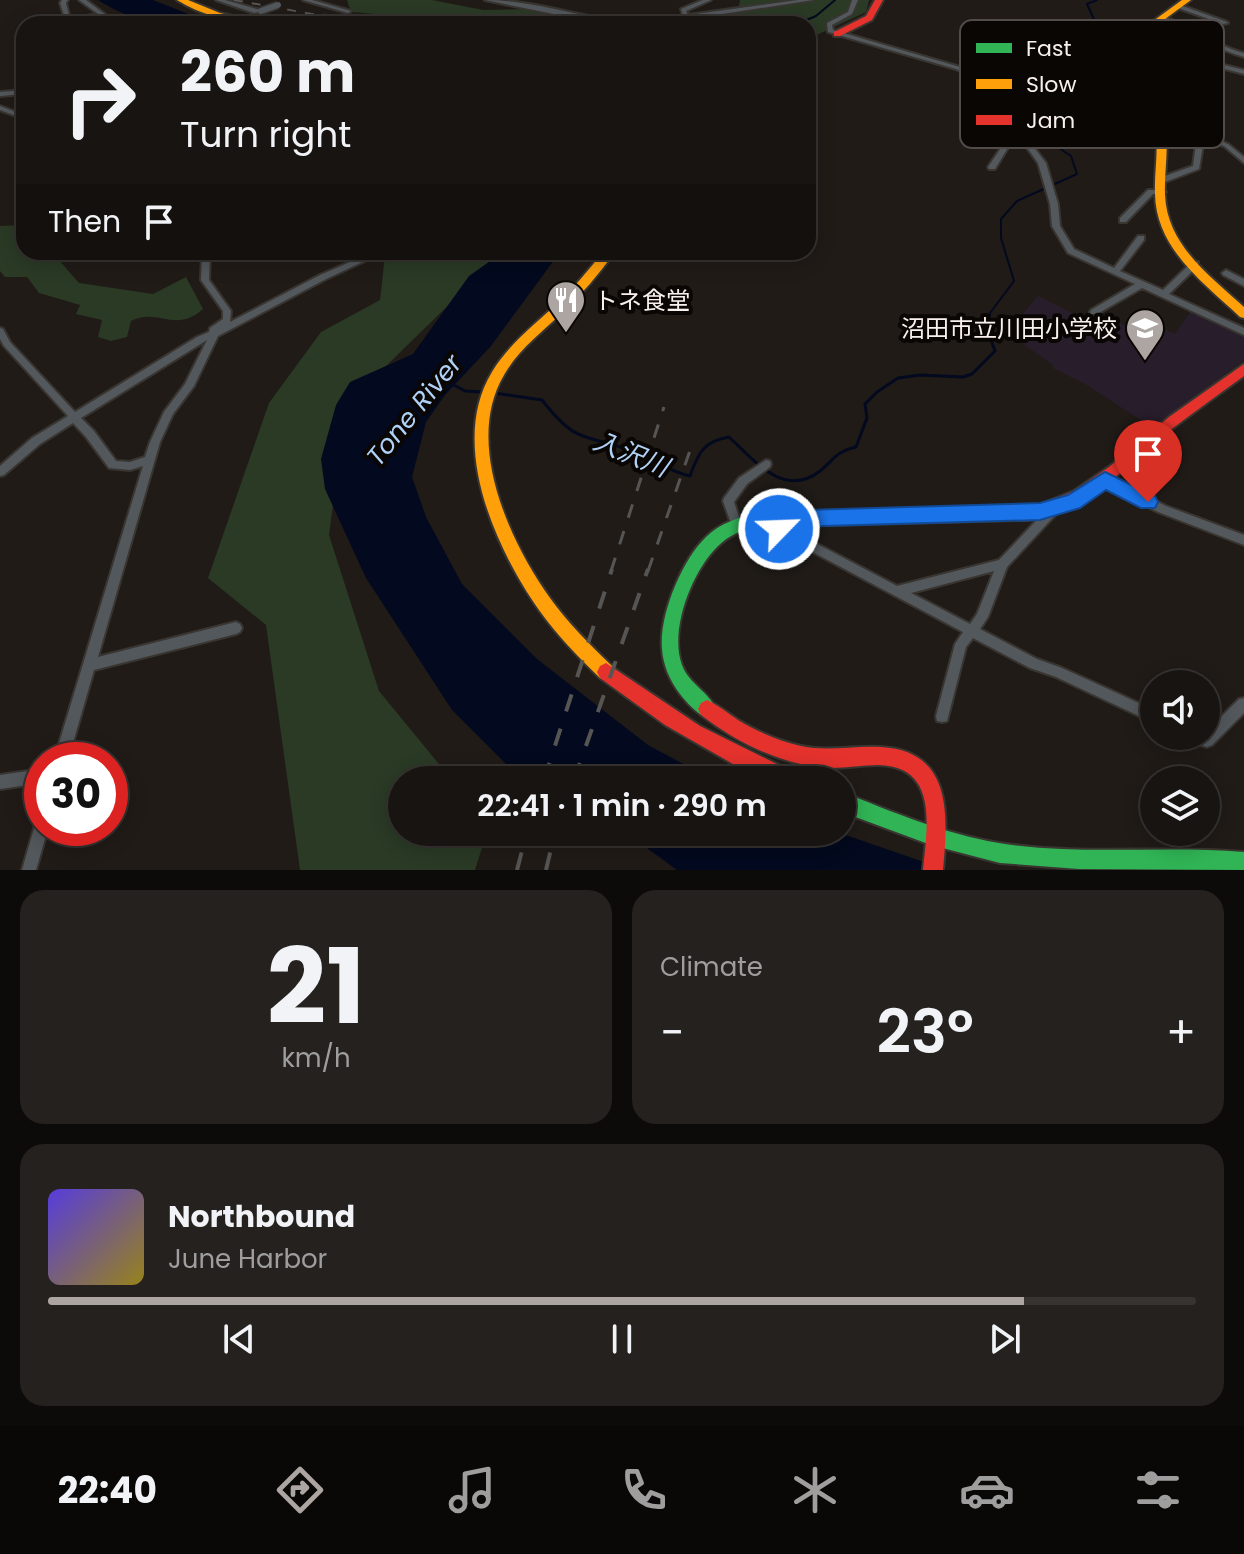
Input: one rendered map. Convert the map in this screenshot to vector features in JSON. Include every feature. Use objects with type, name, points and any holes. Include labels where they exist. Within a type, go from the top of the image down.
[{"type":"main road","points":[[181,0],[218,15],[240,16]]},
{"type":"main road","points":[[837,34],[869,18],[879,0]]},
{"type":"main road","points":[[1164,19],[1183,4]]},
{"type":"main road","points":[[1161,148],[1161,209],[1167,228],[1178,246],[1244,314]]},
{"type":"main road","points":[[603,260],[577,292],[513,352],[488,390],[480,419],[481,445],[499,521],[519,566],[595,664],[655,712],[722,753],[754,766]]},
{"type":"main road","points":[[933,869],[933,793],[921,769],[911,761],[888,757],[826,759],[793,754],[735,730],[702,703],[678,677],[668,642],[674,610],[707,541],[736,523],[772,519],[1023,514],[1055,508],[1073,502],[1105,480],[1162,430],[1244,369]]},
{"type":"main road","points":[[856,807],[935,837],[996,853],[1028,857],[1172,856],[1244,862]]},
{"type":"street","points":[[219,0],[259,16]]},
{"type":"street","points":[[306,0],[348,11]]},
{"type":"street","points":[[488,0],[531,5],[570,16]]},
{"type":"street","points":[[686,16],[683,10],[708,0]]},
{"type":"street","points":[[706,16],[810,0]]},
{"type":"street","points":[[855,0],[850,13],[829,24],[830,31],[960,70]]},
{"type":"street","points":[[64,4],[84,1],[104,15]]},
{"type":"street","points":[[1183,4],[1218,20]]},
{"type":"street","points":[[98,16],[104,15]]},
{"type":"street","points":[[1224,50],[1244,55]]},
{"type":"street","points":[[1224,67],[1244,72]]},
{"type":"street","points":[[1224,144],[1244,161]]},
{"type":"street","points":[[992,167],[1004,148]]},
{"type":"street","points":[[1031,148],[1042,163],[1050,187],[1056,226],[1071,251],[1244,332]]},
{"type":"street","points":[[1123,220],[1151,192],[1196,167],[1199,148]]},
{"type":"street","points":[[1115,272],[1141,238]]},
{"type":"street","points":[[66,742],[149,460],[163,422],[189,386],[214,334],[213,330],[229,317],[205,280],[206,260]]},
{"type":"street","points":[[0,472],[36,441],[200,339],[362,260]]},
{"type":"street","points":[[1164,294],[1195,264]]},
{"type":"street","points":[[1226,273],[1244,283]]},
{"type":"street","points":[[1094,312],[1142,284]]},
{"type":"street","points":[[0,331],[7,344],[90,434],[113,465],[130,466],[149,460]]},
{"type":"street","points":[[736,523],[728,501],[761,466]]},
{"type":"street","points":[[1105,480],[1162,509],[1244,540]]},
{"type":"street","points":[[942,716],[961,644],[982,617],[1002,564],[1055,508]]},
{"type":"street","points":[[772,519],[779,529],[970,632],[1140,711]]},
{"type":"street","points":[[897,591],[1002,564]]},
{"type":"street","points":[[89,665],[236,628]]},
{"type":"street","points":[[1220,727],[1244,704]]},
{"type":"street","points":[[0,782],[24,779]]},
{"type":"street","points":[[29,870],[36,846]]},
{"type":"shaded area","name":"沼田市立川田小学校","points":[[1038,296],[1094,324],[1100,319],[1120,323],[1157,342],[1166,330],[1175,334],[1191,311],[1244,335],[1244,360],[1153,428],[1087,385],[1053,368],[1023,344],[1016,333],[1017,321]]},
{"type":"green space","points":[[347,0],[432,0],[483,10],[534,9],[555,16],[401,16],[351,12]]},
{"type":"green space","points":[[740,0],[869,0],[866,12],[816,35],[816,16],[726,16],[739,6]]},
{"type":"green space","points":[[16,225],[16,260],[59,260],[79,283],[153,294],[186,277],[203,309],[184,319],[140,317],[131,321],[127,337],[111,341],[98,337],[102,320],[76,314],[80,305],[39,293],[27,277],[5,277],[0,271],[0,226]]},
{"type":"green space","points":[[384,260],[495,260],[346,405],[329,535],[379,691],[441,766],[388,766],[388,846],[483,846],[475,870],[300,870],[266,625],[208,578],[269,403],[321,332],[380,300]]},
{"type":"water","points":[[98,0],[153,0],[193,16],[129,16]]},
{"type":"water","name":"Tone River","points":[[492,260],[554,260],[491,346],[445,395],[426,422],[412,477],[426,517],[462,584],[537,659],[648,745],[687,766],[508,766],[452,710],[366,578],[325,489],[321,459],[336,405],[350,382],[413,354],[469,276]]},
{"type":"water","points":[[856,839],[947,870],[677,870],[644,846],[856,846]]},
{"type":"waterway","points":[[816,16],[835,0]]},
{"type":"waterway","name":"入沢川","points":[[1094,20],[1087,4],[1097,0]]},
{"type":"waterway","name":"入沢川","points":[[989,334],[990,313],[1014,281],[1001,238],[1001,219],[1017,201],[1077,174],[1071,156],[1059,148]]},
{"type":"waterway","name":"入沢川","points":[[494,393],[542,400],[574,432],[632,451],[682,474],[690,476],[699,455],[708,445],[729,437],[771,474],[794,481],[807,479],[839,454],[856,447],[867,418],[865,404],[898,378],[920,375],[963,377],[972,374],[995,351],[988,332]]},
{"type":"waterway","name":"入沢川","points":[[452,384],[465,391],[483,392]]},
{"type":"railway","points":[[234,0],[341,16]]},
{"type":"railway","points":[[611,571],[664,407]]},
{"type":"railway","points":[[648,571],[694,439]]},
{"type":"railway","points":[[549,766],[612,569]]},
{"type":"railway","points":[[579,766],[648,569]]},
{"type":"railway","points":[[517,870],[523,846]]},
{"type":"railway","points":[[546,870],[552,846]]},
{"type":"traffic: fast","points":[[707,709],[681,681],[670,651],[670,635],[678,601],[692,570],[705,549],[721,534],[742,523],[756,520],[1017,514]]},
{"type":"traffic: fast","points":[[856,807],[931,835],[1000,853],[1051,858],[1244,862]]},
{"type":"traffic: slow","points":[[181,0],[223,16]]},
{"type":"traffic: slow","points":[[1159,20],[1187,0]]},
{"type":"traffic: slow","points":[[1162,148],[1161,208],[1172,239],[1194,267],[1244,314]]},
{"type":"traffic: slow","points":[[602,260],[574,294],[525,340],[501,368],[485,403],[481,430],[489,489],[524,572],[553,615],[606,672]]},
{"type":"traffic: jam","points":[[837,34],[869,18],[879,0]]},
{"type":"traffic: jam","points":[[1017,514],[1060,505],[1079,496],[1244,369]]},
{"type":"traffic: jam","points":[[606,672],[694,732],[759,766]]},
{"type":"traffic: jam","points":[[707,709],[746,734],[789,752],[827,759],[881,756],[903,759],[918,767],[934,795],[936,832],[933,870]]},
{"type":"place","name":"トネ食堂","points":[[566,334]]},
{"type":"place","name":"沼田市立川田小学校","points":[[1145,362]]},
{"type":"route","points":[[779,529],[772,519],[1040,512],[1065,506],[1105,480],[1148,502]]}]
